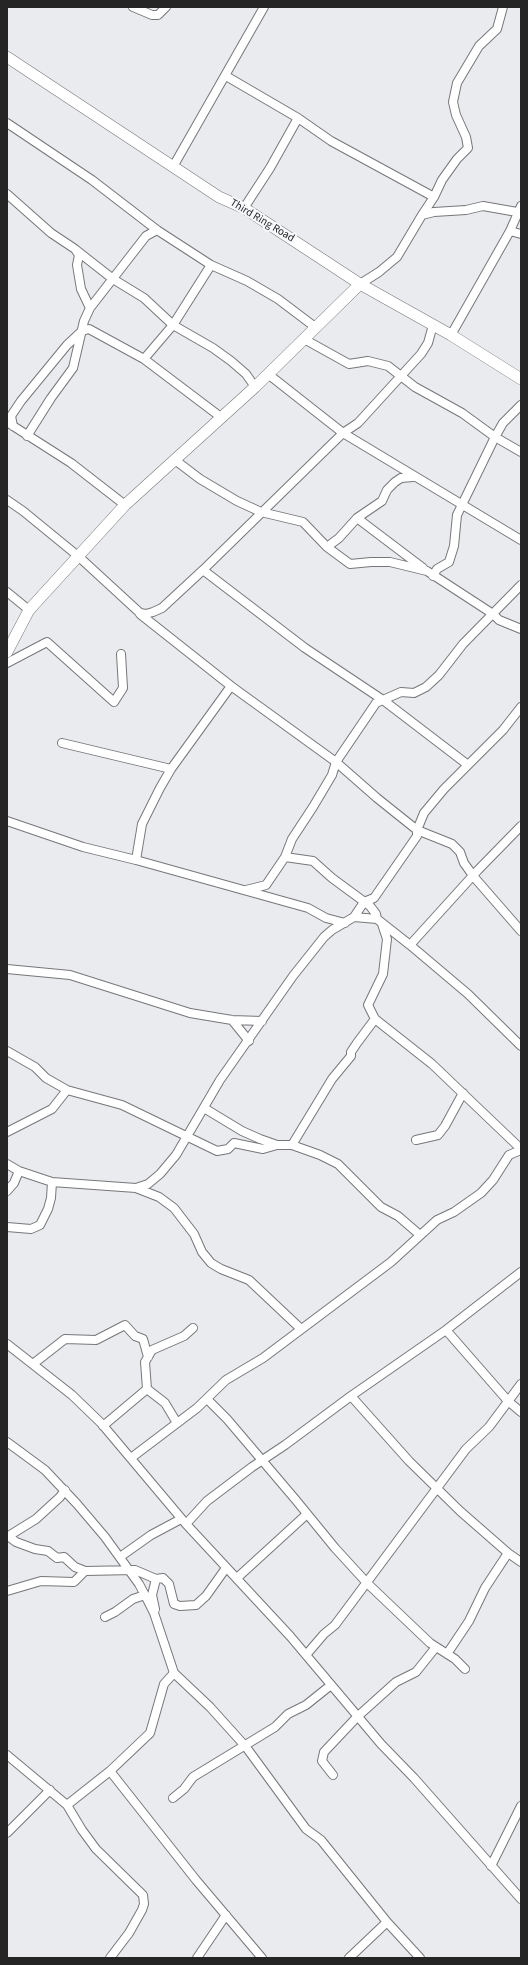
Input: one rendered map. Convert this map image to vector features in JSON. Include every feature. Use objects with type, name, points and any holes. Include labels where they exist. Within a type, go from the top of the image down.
[{"type":"street","points":[[132,7],[152,15],[158,15],[166,7]]},
{"type":"street","points":[[174,165],[264,7]]},
{"type":"street","points":[[7,652],[30,610],[125,505],[255,387],[360,284],[379,272],[397,257],[434,197],[442,180],[457,159],[468,148],[466,137],[456,115],[453,102],[457,83],[479,46],[497,29],[504,7]]},
{"type":"street","name":"Third Ring Road","points":[[7,57],[174,165],[219,197],[244,208],[360,284],[451,335],[521,379]]},
{"type":"street","points":[[226,76],[298,118],[331,141],[434,197]]},
{"type":"street","points":[[244,208],[270,168],[298,118]]},
{"type":"street","points":[[7,123],[92,180],[146,220],[157,230],[211,265],[247,281],[278,299],[315,327]]},
{"type":"street","points":[[7,194],[51,233],[144,298],[173,325],[231,361],[246,374],[255,387]]},
{"type":"street","points":[[422,215],[434,212],[466,210],[483,206],[519,209],[510,231],[451,335]]},
{"type":"street","points":[[146,220],[146,236]]},
{"type":"street","points":[[27,436],[51,398],[74,368],[84,321],[90,308],[146,236],[157,230]]},
{"type":"street","points":[[510,231],[521,234]]},
{"type":"street","points":[[75,249],[79,254],[77,265],[81,289],[90,308]]},
{"type":"street","points":[[144,359],[173,325],[211,265]]},
{"type":"street","points":[[140,613],[146,614],[162,608],[343,433],[358,423],[401,376],[428,343],[433,326]]},
{"type":"street","points":[[125,505],[71,463],[10,424],[11,416],[21,401],[67,345],[82,331],[89,330],[144,359],[222,418]]},
{"type":"street","points":[[304,339],[349,364],[368,361],[388,366],[415,387],[462,413],[495,437],[521,452]]},
{"type":"street","points":[[268,374],[343,433],[521,540]]},
{"type":"street","points":[[430,574],[449,562],[454,546],[457,516],[503,423],[521,405]]},
{"type":"street","points":[[175,460],[200,478],[237,501],[261,512],[303,522],[327,547],[350,564],[390,562],[430,574]]},
{"type":"street","points":[[327,547],[340,538],[356,518],[382,501],[387,490],[395,482],[401,478],[414,477]]},
{"type":"street","points":[[7,500],[23,510],[78,556],[140,613],[231,686],[336,762],[377,798],[417,830],[452,844],[460,852],[464,863],[474,877],[521,931]]},
{"type":"street","points":[[356,518],[397,547],[430,574],[493,614],[499,620],[521,629]]},
{"type":"street","points":[[203,570],[305,648],[383,700],[468,765]]},
{"type":"street","points":[[246,890],[266,885],[285,857],[292,839],[332,775],[336,762],[376,703],[401,692],[414,693],[426,687],[464,644],[521,585]]},
{"type":"street","points":[[7,592],[30,610]]},
{"type":"street","points":[[7,663],[47,642],[114,702],[123,688],[121,654]]},
{"type":"street","points":[[136,860],[142,824],[160,788],[171,769],[231,686]]},
{"type":"street","points":[[136,1188],[148,1184],[160,1174],[176,1155],[220,1080],[249,1041],[293,976],[324,937],[354,917],[364,902],[374,898],[417,836],[417,830],[424,813],[444,789],[503,730],[521,707]]},
{"type":"street","points":[[62,743],[171,769]]},
{"type":"street","points":[[7,821],[83,847],[136,860],[308,908],[326,918],[345,923]]},
{"type":"street","points":[[410,945],[474,877],[478,870],[521,826]]},
{"type":"street","points":[[132,1458],[207,1399],[226,1380],[254,1365],[373,1276],[437,1220],[458,1209],[481,1193],[493,1180],[509,1155],[521,1149],[432,1064],[375,1020],[368,1005],[383,974],[387,939],[373,910],[313,861],[285,857]]},
{"type":"street","points":[[266,885],[271,897]]},
{"type":"street","points":[[354,917],[379,922],[410,945],[468,994],[521,1046]]},
{"type":"street","points":[[512,920],[521,920]]},
{"type":"street","points":[[7,969],[70,975],[190,1013],[232,1020],[262,1021]]},
{"type":"street","points":[[232,1020],[249,1041]]},
{"type":"street","points":[[292,1145],[329,1085],[375,1020]]},
{"type":"street","points":[[7,1051],[35,1067],[46,1078],[67,1090],[122,1105],[217,1151],[228,1149],[234,1143],[263,1149],[277,1145],[292,1145],[308,1152],[320,1155],[338,1164],[380,1207],[398,1216],[420,1235]]},
{"type":"street","points":[[7,1132],[52,1109],[67,1090]]},
{"type":"street","points":[[416,1140],[438,1135],[446,1126],[463,1093]]},
{"type":"street","points":[[204,1108],[242,1131],[277,1145]]},
{"type":"street","points":[[7,1164],[19,1171],[52,1182],[136,1188],[159,1197],[174,1208],[194,1234],[202,1252],[211,1263],[220,1269],[249,1280],[301,1329]]},
{"type":"street","points":[[7,1191],[14,1183],[19,1171]]},
{"type":"street","points":[[7,1227],[31,1228],[40,1225],[48,1209],[51,1198],[52,1182]]},
{"type":"street","points":[[120,1557],[151,1535],[183,1522],[207,1501],[262,1460],[446,1330],[521,1272]]},
{"type":"street","points":[[33,1364],[65,1339],[96,1340],[125,1325],[136,1336],[143,1340],[148,1357]]},
{"type":"street","points":[[177,1423],[165,1403],[147,1389],[145,1362],[152,1350],[184,1336],[193,1328]]},
{"type":"street","points":[[446,1330],[508,1401],[521,1412]]},
{"type":"street","points":[[7,1344],[72,1395],[103,1426],[132,1458],[183,1522],[237,1578],[306,1655],[357,1717],[521,1899]]},
{"type":"street","points":[[306,1655],[324,1634],[335,1625],[466,1449],[488,1427],[521,1384]]},
{"type":"street","points":[[103,1426],[147,1389]]},
{"type":"street","points":[[351,1396],[437,1489],[508,1553],[521,1562]]},
{"type":"street","points":[[207,1399],[262,1460],[335,1548],[367,1583],[436,1647],[466,1669]]},
{"type":"street","points":[[7,1442],[45,1470],[65,1490],[105,1537],[130,1571],[145,1595],[154,1613],[174,1673],[210,1707],[246,1747],[306,1829],[321,1840],[386,1922],[420,1958]]},
{"type":"street","points":[[65,1490],[55,1502],[36,1519],[8,1536],[16,1542],[48,1551],[57,1558],[64,1557],[75,1567],[85,1571],[135,1570],[156,1579],[163,1578],[169,1584],[174,1604],[180,1606],[196,1605],[206,1596],[226,1568]]},
{"type":"street","points":[[237,1578],[307,1514]]},
{"type":"street","points":[[447,1654],[469,1621],[485,1588],[508,1553]]},
{"type":"street","points":[[7,1591],[42,1581],[74,1582],[85,1571]]},
{"type":"street","points":[[154,1613],[155,1606],[152,1595],[156,1579]]},
{"type":"street","points":[[105,1617],[115,1612],[133,1599],[145,1595]]},
{"type":"street","points":[[333,1775],[322,1762],[324,1752],[357,1717],[396,1682],[416,1672],[436,1647]]},
{"type":"street","points":[[67,1805],[110,1771],[150,1733],[164,1684],[174,1673]]},
{"type":"street","points":[[173,1798],[184,1789],[193,1777],[246,1747],[275,1728],[288,1714],[306,1704],[331,1685]]},
{"type":"street","points":[[7,1755],[67,1805],[82,1830],[96,1849],[138,1889],[144,1899],[142,1910],[129,1933],[110,1958]]},
{"type":"street","points":[[110,1771],[196,1880],[262,1958]]},
{"type":"street","points":[[7,1833],[50,1790]]},
{"type":"street","points":[[491,1866],[521,1806]]},
{"type":"street","points":[[197,1958],[226,1915]]},
{"type":"street","points":[[349,1958],[386,1922]]}]
